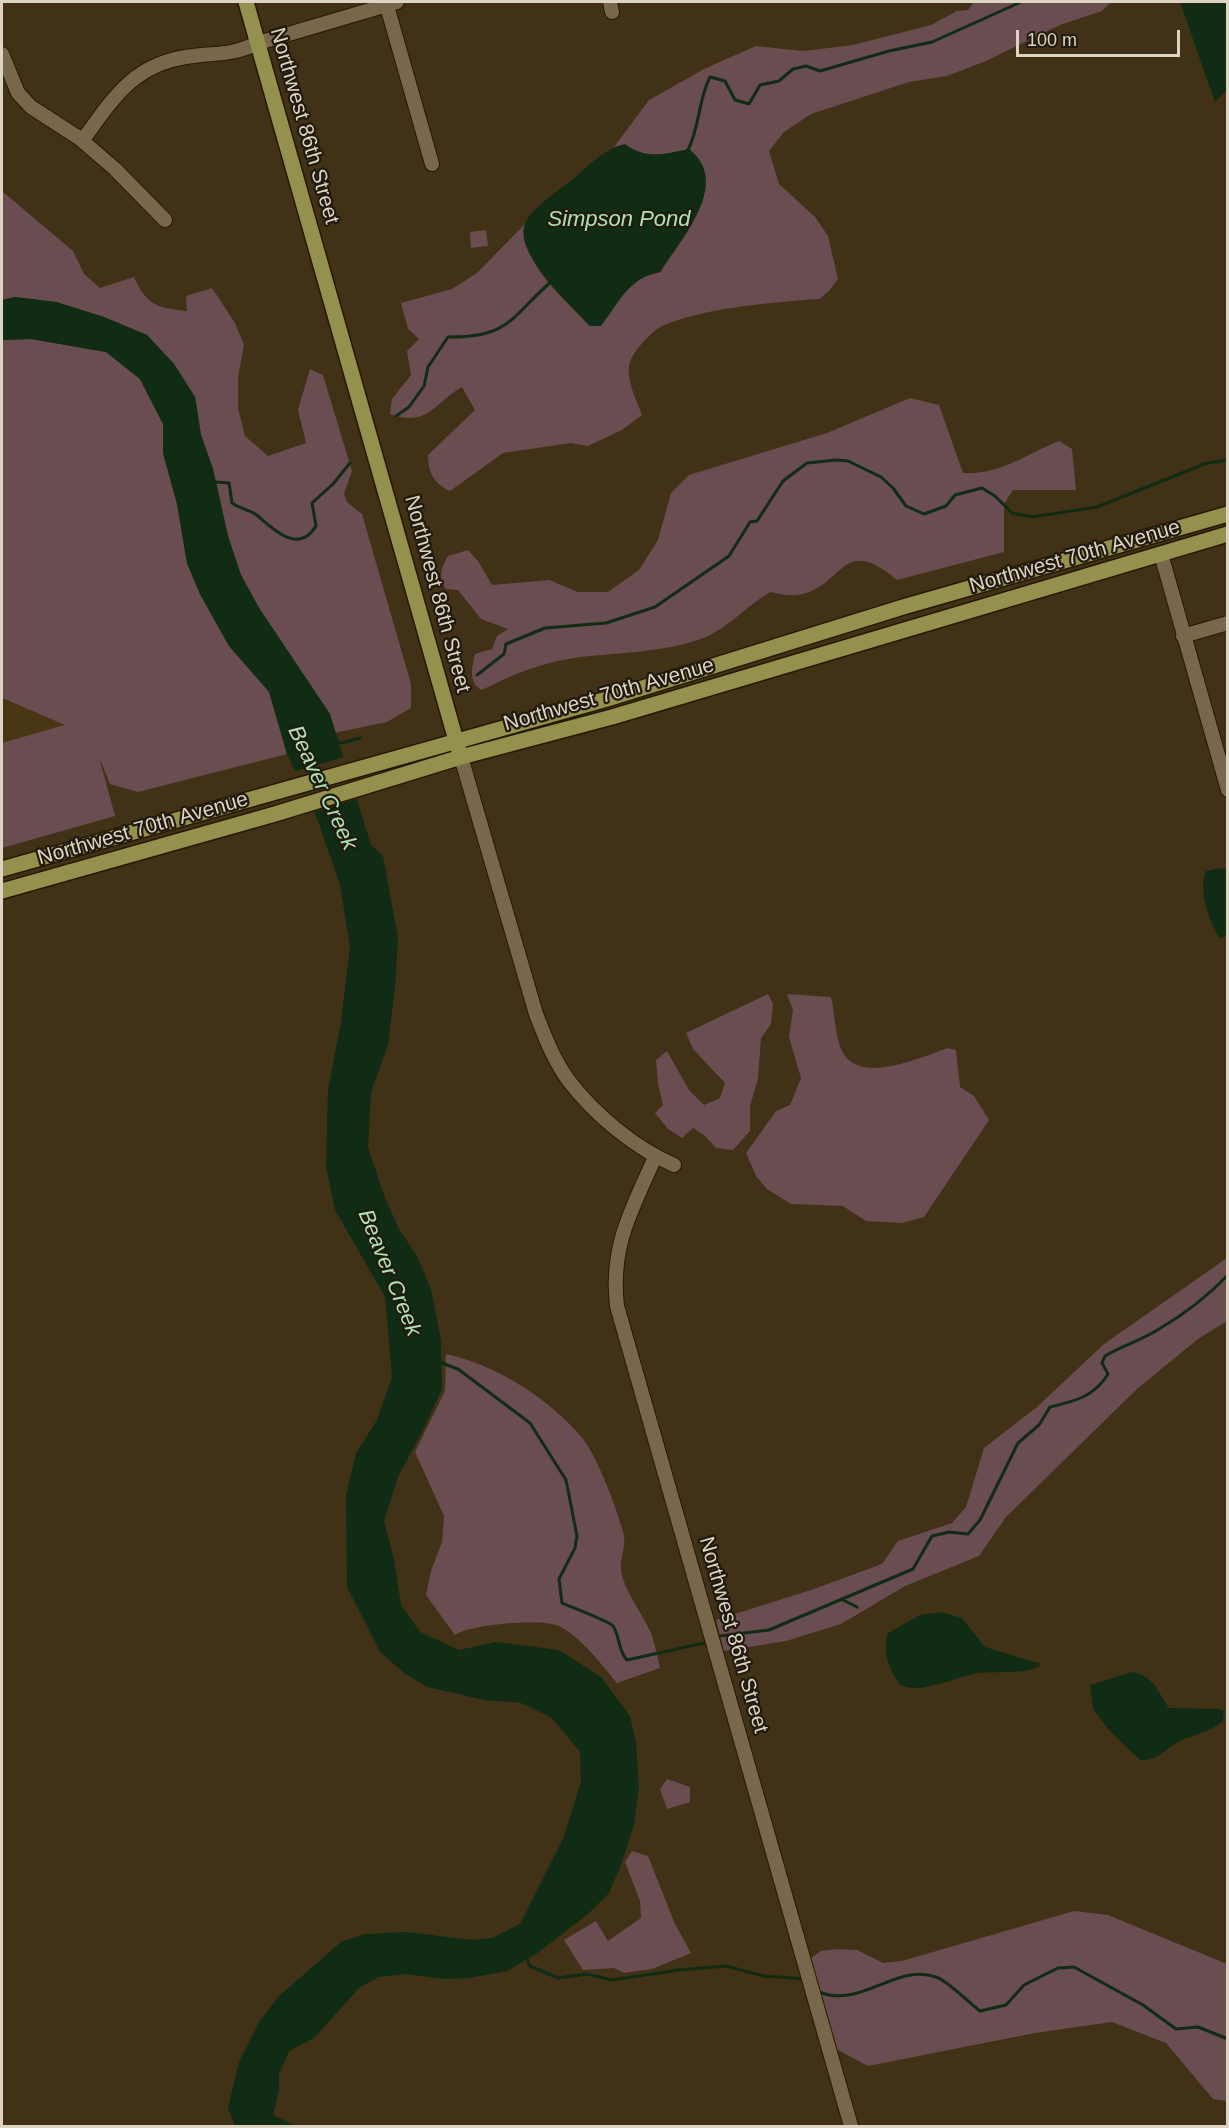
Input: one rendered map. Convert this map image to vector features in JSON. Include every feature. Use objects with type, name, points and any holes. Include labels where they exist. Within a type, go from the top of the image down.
[{"type":"main road","name":"Northwest 86th Street","points":[[246,2],[459,750]]},
{"type":"main road","name":"Northwest 70th Avenue","points":[[2,891],[386,782],[459,750],[607,699],[939,597],[1227,514]]},
{"type":"main road","name":"Northwest 70th Avenue","points":[[2,870],[380,762],[459,750],[601,720],[1227,534]]},
{"type":"street","points":[[79,138],[85,137],[110,102],[133,77],[157,64],[187,56],[222,55],[392,4],[432,164]]},
{"type":"street","points":[[2,54],[18,93],[31,107],[79,138],[115,169],[165,220]]},
{"type":"street","points":[[1161,554],[1227,790]]},
{"type":"street","points":[[939,597],[945,617]]},
{"type":"street","points":[[1183,636],[1227,623]]},
{"type":"street","name":"Northwest 86th Street","points":[[459,750],[536,1014],[552,1052],[568,1080],[609,1122],[655,1157],[674,1165]]},
{"type":"street","name":"Northwest 86th Street","points":[[655,1157],[618,1245],[614,1283],[617,1305],[851,2127]]},
{"type":"shaded area","points":[[974,2],[1111,2],[1102,11],[1060,25],[986,61],[947,76],[909,82],[811,114],[784,132],[769,151],[779,184],[815,217],[828,236],[838,279],[829,291],[819,299],[719,310],[664,325],[643,342],[629,366],[629,378],[642,415],[622,430],[588,446],[571,443],[503,453],[450,491],[436,481],[429,467],[428,455],[475,410],[462,387],[422,416],[413,418],[390,414],[392,399],[411,375],[407,351],[419,339],[408,329],[401,303],[452,289],[477,273],[525,224],[530,253],[546,280],[590,326],[607,318],[624,292],[642,277],[661,272],[690,228],[695,216],[695,191],[689,149],[672,153],[648,154],[640,153],[625,145],[614,147],[649,100],[704,69],[756,46],[803,51],[853,45],[931,25],[957,11],[968,10]]},
{"type":"shaded area","points":[[2,191],[73,251],[84,274],[100,288],[134,277],[144,294],[154,304],[187,311],[186,296],[212,288],[235,323],[244,345],[238,377],[238,408],[245,436],[268,456],[306,443],[298,410],[310,369],[323,375],[352,471],[344,494],[347,502],[362,514],[411,684],[411,708],[387,722],[334,733],[330,714],[259,608],[241,575],[228,536],[213,469],[201,435],[195,397],[174,364],[147,335],[104,317],[56,302],[15,297],[2,300]]},
{"type":"shaded area","points":[[486,230],[488,246],[471,248],[470,232]]},
{"type":"shaded area","points":[[31,339],[106,352],[140,379],[163,424],[163,453],[177,504],[187,563],[200,594],[229,646],[269,691],[287,754],[138,792],[110,784],[99,757],[115,816],[2,848],[2,743],[65,725],[2,698],[2,340]]},
{"type":"shaded area","points":[[910,398],[939,405],[963,473],[989,471],[1013,463],[1059,441],[1072,449],[1076,490],[1013,490],[1004,504],[1004,552],[897,580],[879,567],[865,561],[854,562],[845,566],[817,589],[803,594],[770,592],[718,630],[698,640],[655,650],[581,657],[555,662],[518,674],[482,690],[475,683],[472,674],[475,654],[492,649],[497,636],[508,629],[481,619],[458,590],[446,589],[441,572],[448,556],[468,550],[478,561],[492,585],[549,580],[578,592],[608,592],[639,570],[658,540],[671,493],[689,475],[827,433]]},
{"type":"shaded area","points":[[2,698],[4,700],[66,725],[2,743]]},
{"type":"shaded area","points":[[768,994],[773,1004],[771,1024],[761,1038],[758,1079],[750,1106],[750,1131],[733,1150],[716,1148],[704,1135],[693,1128],[682,1138],[668,1129],[655,1113],[663,1105],[656,1060],[667,1051],[689,1090],[704,1105],[720,1098],[725,1083],[693,1049],[686,1033]]},
{"type":"shaded area","points":[[787,994],[831,997],[836,1032],[842,1051],[850,1061],[862,1067],[891,1066],[948,1048],[956,1050],[960,1087],[974,1096],[989,1120],[924,1217],[902,1223],[866,1221],[843,1206],[791,1204],[767,1189],[756,1176],[746,1153],[776,1111],[790,1105],[801,1078],[789,1037],[793,1010]]},
{"type":"shaded area","points":[[1227,1258],[1227,1321],[1198,1339],[1138,1388],[1006,1517],[979,1556],[905,1586],[841,1624],[786,1641],[724,1651],[716,1620],[814,1589],[882,1564],[898,1541],[952,1523],[966,1507],[984,1448],[1037,1407],[1104,1344]]},
{"type":"shaded area","points":[[446,1354],[484,1366],[539,1397],[570,1424],[583,1439],[601,1472],[617,1513],[624,1535],[622,1576],[651,1633],[660,1668],[617,1683],[573,1635],[556,1625],[547,1623],[489,1625],[455,1635],[426,1595],[431,1571],[442,1542],[444,1516],[415,1452],[445,1391]]},
{"type":"shaded area","points":[[667,1779],[690,1787],[690,1802],[667,1809],[660,1789]]},
{"type":"shaded area","points":[[632,1851],[648,1856],[675,1924],[691,1953],[652,1969],[624,1973],[614,1968],[583,1970],[564,1940],[596,1921],[608,1941],[641,1918],[640,1901],[625,1862]]},
{"type":"shaded area","points":[[1074,1911],[1108,1915],[1227,1964],[1227,2101],[1213,2099],[1166,2043],[1112,2022],[1035,2033],[868,2066],[836,2049],[819,1999],[811,1958],[821,1951],[857,1950],[883,1963],[902,1961]]},
{"type":"water","points":[[1180,2],[1227,2],[1227,90],[1215,102]]},
{"type":"water","name":"Simpson Pond","points":[[625,144],[648,154],[664,154],[689,149],[701,163],[706,178],[704,195],[690,228],[660,272],[641,279],[633,285],[619,300],[601,326],[590,326],[558,293],[536,264],[524,236],[525,224],[538,207],[594,160]]},
{"type":"water","name":"Beaver Creek","points":[[15,297],[56,302],[104,317],[147,335],[174,364],[195,397],[201,435],[213,469],[228,536],[241,575],[259,608],[330,714],[371,845],[383,856],[398,938],[388,1045],[371,1092],[368,1147],[385,1198],[399,1229],[417,1256],[431,1289],[441,1341],[442,1389],[398,1477],[384,1521],[394,1559],[401,1605],[420,1632],[459,1650],[496,1642],[559,1650],[601,1677],[630,1716],[636,1743],[639,1786],[634,1825],[609,1893],[588,1914],[539,1952],[507,1971],[469,1978],[443,1979],[406,1974],[379,1977],[360,1987],[314,2038],[289,2051],[279,2074],[279,2091],[273,2115],[296,2126],[235,2126],[228,2108],[239,2062],[259,2022],[278,1997],[342,1941],[366,1934],[407,1932],[472,1940],[492,1938],[520,1924],[563,1839],[581,1782],[580,1752],[552,1718],[521,1703],[484,1700],[427,1687],[403,1672],[380,1652],[347,1587],[346,1496],[356,1453],[377,1420],[392,1377],[385,1297],[335,1210],[326,1166],[328,1090],[341,1022],[350,947],[340,885],[318,821],[287,754],[269,692],[229,646],[200,594],[187,563],[177,504],[163,453],[163,424],[140,379],[106,352],[31,339],[2,340],[2,300]]},
{"type":"water","points":[[1227,869],[1228,936],[1220,938],[1209,915],[1203,887],[1206,871]]},
{"type":"water","points":[[941,1612],[962,1618],[985,1647],[1041,1664],[1030,1670],[978,1673],[928,1687],[909,1688],[900,1685],[886,1654],[888,1633],[920,1615]]},
{"type":"water","points":[[1132,1672],[1150,1680],[1169,1708],[1220,1709],[1224,1711],[1223,1721],[1211,1729],[1175,1744],[1155,1758],[1140,1760],[1109,1730],[1093,1709],[1090,1685]]},
{"type":"pier","points":[[345,757],[360,798],[310,813],[292,772]]},
{"type":"waterway","points":[[687,152],[710,77],[725,81],[735,100],[749,104],[760,85],[779,81],[793,69],[806,66],[820,71],[889,51],[932,42],[1021,2]]},
{"type":"waterway","points":[[396,416],[409,407],[424,386],[428,367],[448,337],[469,336],[498,329],[518,314],[553,280]]},
{"type":"waterway","points":[[477,675],[504,654],[506,644],[545,628],[606,623],[655,607],[729,556],[750,522],[757,521],[783,481],[807,463],[848,461],[881,477],[893,488],[906,506],[924,514],[946,506],[955,495],[982,488],[995,496],[1012,513],[1032,517],[1097,507],[1207,463],[1228,460]]},
{"type":"waterway","points":[[214,482],[229,483],[232,503],[255,514],[279,533],[295,539],[309,534],[316,526],[312,503],[333,484],[350,463]]},
{"type":"waterway","points":[[333,739],[341,743],[360,738]]},
{"type":"waterway","points":[[720,1636],[769,1630],[913,1569],[932,1536],[949,1532],[968,1534],[980,1520],[1018,1443],[1039,1425],[1050,1407],[1076,1400],[1097,1388],[1108,1374],[1102,1363],[1105,1356],[1152,1333],[1178,1317],[1204,1298],[1228,1275]]},
{"type":"waterway","points":[[439,1362],[458,1369],[530,1423],[566,1480],[577,1536],[575,1548],[559,1579],[562,1603],[611,1624],[627,1660],[704,1643]]},
{"type":"waterway","points":[[843,1600],[857,1607]]},
{"type":"waterway","points":[[526,1956],[530,1966],[558,1978],[587,1974],[612,1980],[678,1970],[726,1966],[764,1976],[805,1979]]},
{"type":"waterway","points":[[819,1992],[834,1996],[849,1995],[892,1980],[921,1974],[941,1979],[980,2011],[1006,2005],[1024,1985],[1058,1968],[1074,1967],[1143,2005],[1176,2029],[1198,2027],[1228,2039]]}]
